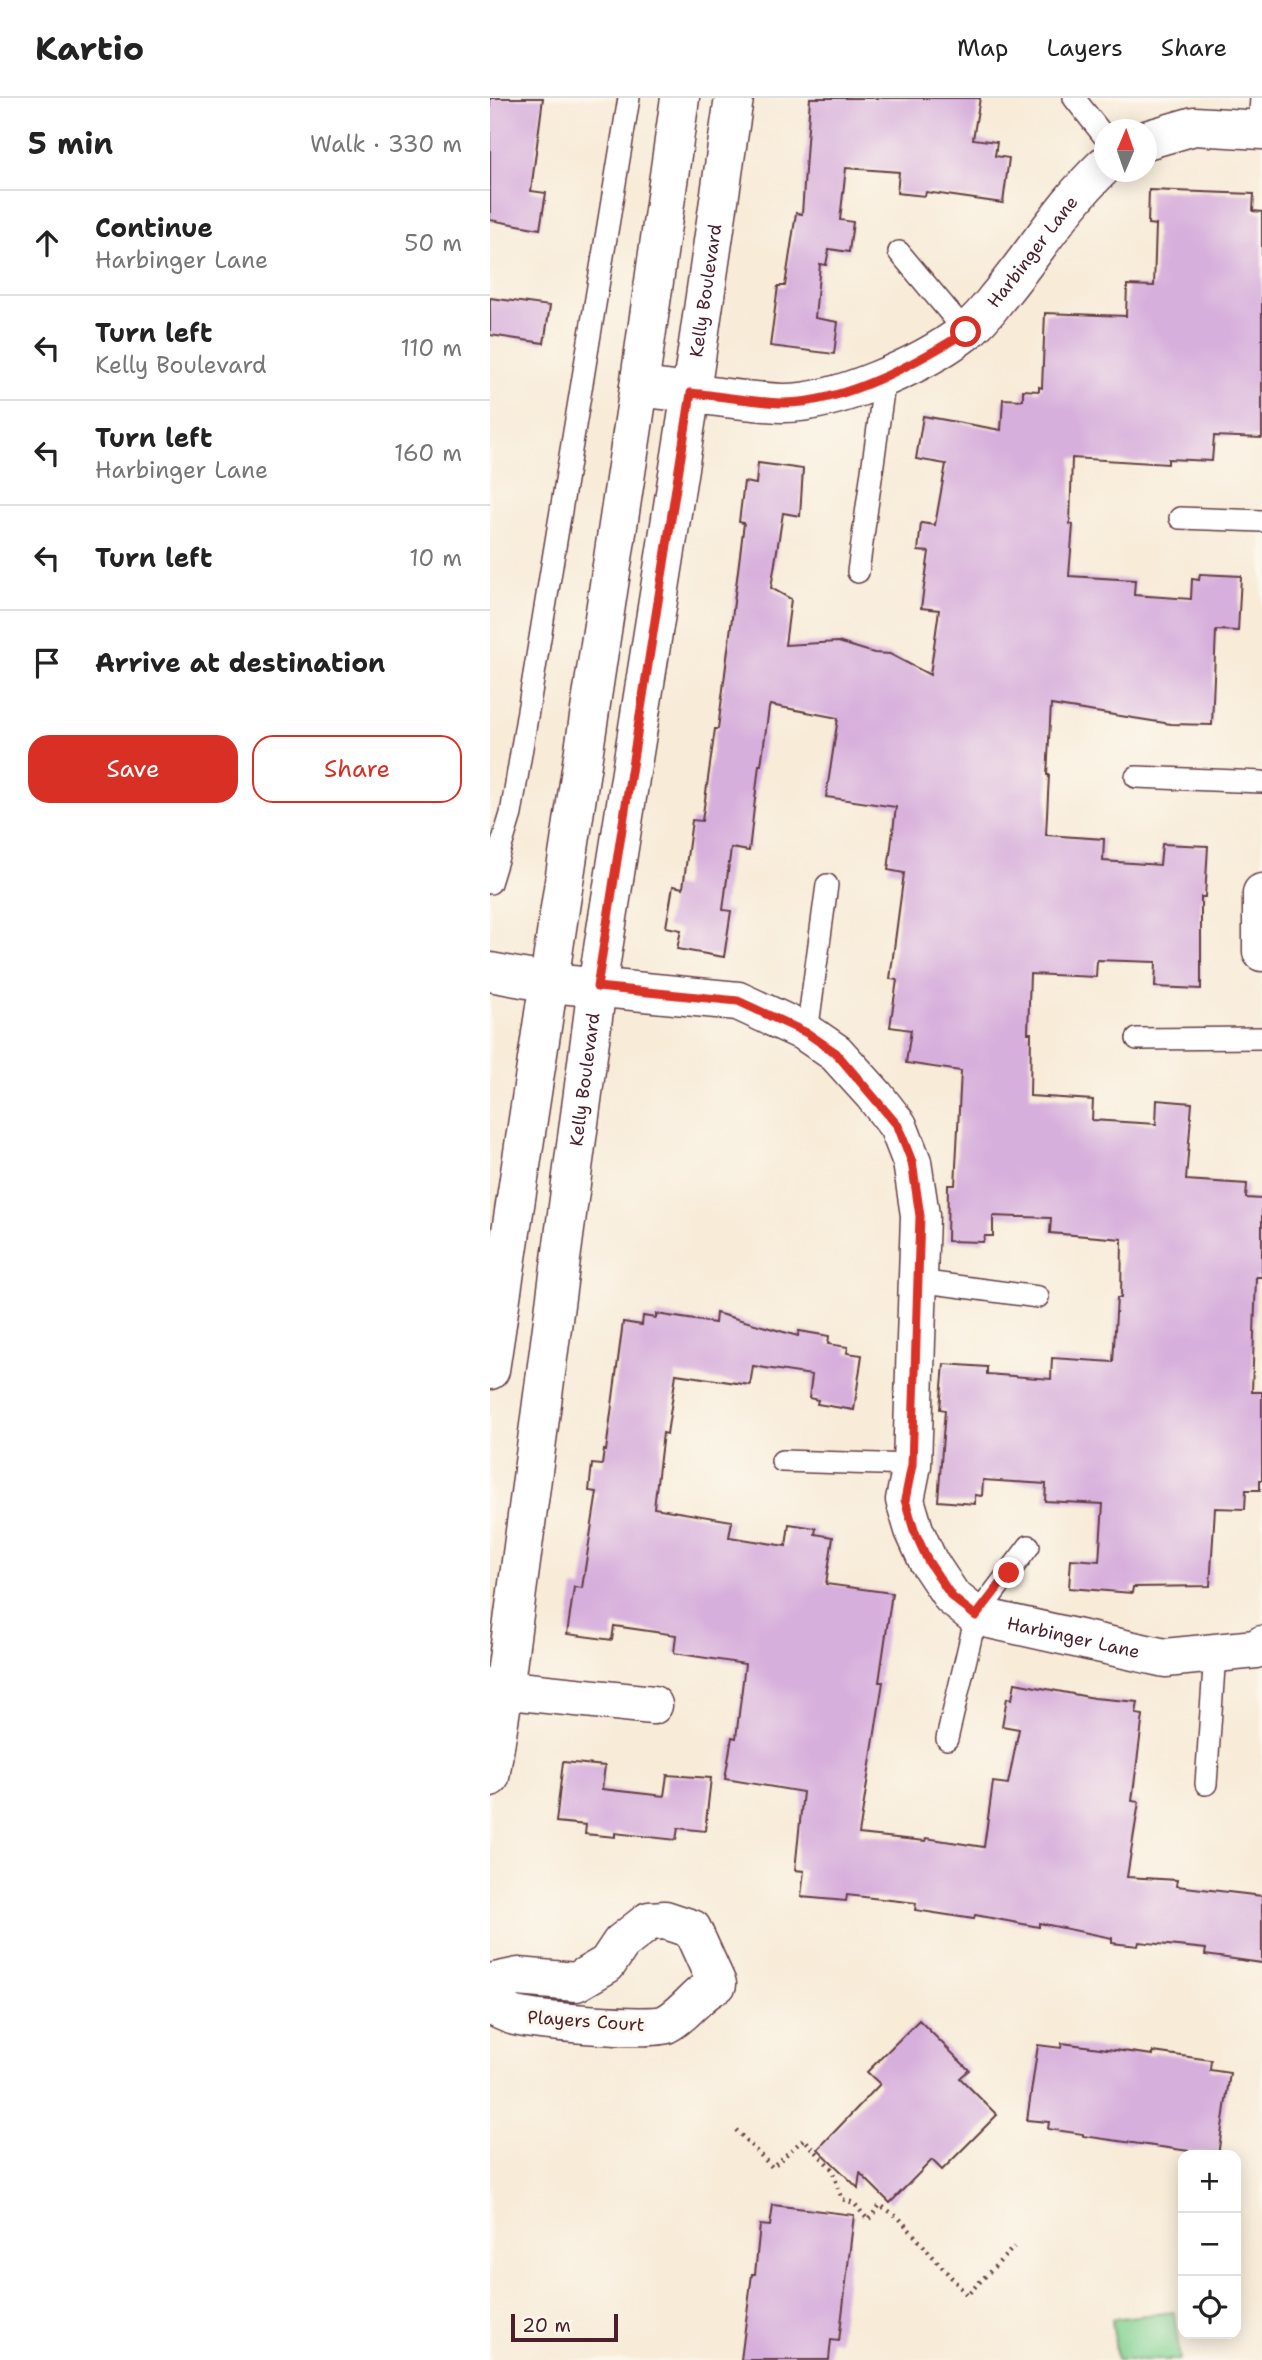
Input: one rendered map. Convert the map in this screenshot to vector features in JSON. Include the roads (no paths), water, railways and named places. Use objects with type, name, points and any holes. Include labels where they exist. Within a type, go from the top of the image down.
[{"type":"main road","points":[[490,1370],[550,983],[680,98]]},
{"type":"main road","name":"Kelly Boulevard","points":[[490,1777],[497,1689],[597,987],[691,393],[734,98]]},
{"type":"main road","points":[[1157,137],[1194,126],[1261,119]]},
{"type":"main road","name":"Harbinger Lane","points":[[639,387],[783,403],[824,399],[885,377],[930,355],[966,332],[998,298],[1081,187],[1094,175]]},
{"type":"main road","points":[[1262,893],[1262,952]]},
{"type":"main road","name":"Harbinger Lane","points":[[490,972],[550,983],[738,1001],[807,1033],[836,1053],[898,1126],[912,1162],[920,1216],[912,1465],[905,1500],[914,1530],[928,1561],[952,1597],[976,1616],[1165,1658],[1256,1649],[1262,1645]]},
{"type":"main road","points":[[497,1689],[653,1705]]},
{"type":"main road","name":"Players Court","points":[[490,1983],[518,1977],[576,1982],[607,1964],[621,1943],[649,1921],[665,1920],[692,1929],[717,1984],[704,1990],[665,2025],[614,2026],[514,2016],[490,2005]]},
{"type":"lane","points":[[490,883],[511,814],[629,98]]},
{"type":"lane","points":[[1074,98],[1094,123]]},
{"type":"lane","points":[[899,252],[966,332]]},
{"type":"lane","points":[[858,572],[885,377]]},
{"type":"lane","points":[[1180,518],[1262,521]]},
{"type":"lane","points":[[1136,778],[1262,782]]},
{"type":"lane","points":[[807,1033],[827,886]]},
{"type":"lane","points":[[1137,1039],[1262,1038]]},
{"type":"lane","points":[[918,1281],[1038,1297]]},
{"type":"lane","points":[[782,1461],[912,1465]]},
{"type":"lane","points":[[947,1739],[976,1616],[1029,1546]]},
{"type":"lane","points":[[1206,1784],[1215,1653]]}]
